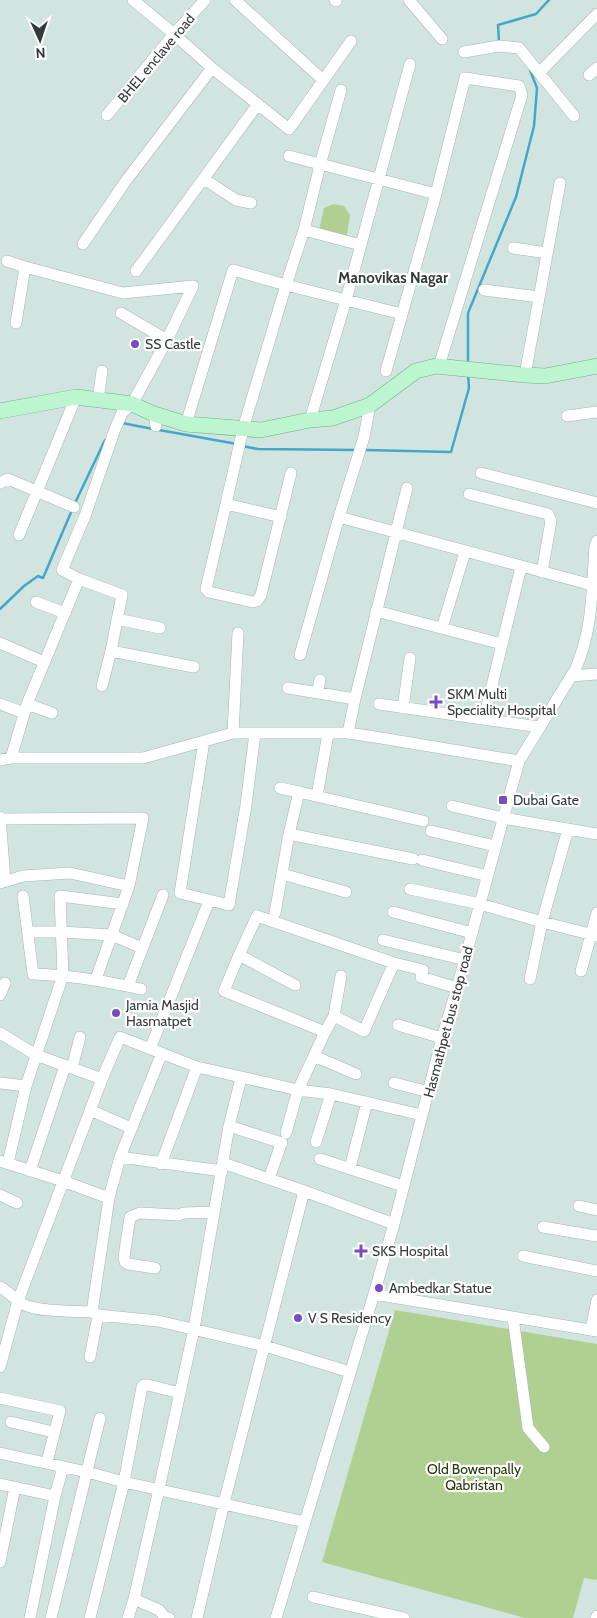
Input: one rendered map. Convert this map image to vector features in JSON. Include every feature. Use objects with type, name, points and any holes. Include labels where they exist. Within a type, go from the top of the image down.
[{"type":"main road","points":[[0,411],[76,397],[98,400],[127,408],[155,420],[242,435],[310,420],[333,418],[370,405],[416,370],[444,367],[525,376],[546,376],[559,375],[597,366]]},
{"type":"street","points":[[132,0],[212,68],[289,129],[351,42]]},
{"type":"street","name":"BHEL enclave road","points":[[107,116],[174,34],[205,0]]},
{"type":"street","points":[[235,0],[323,80]]},
{"type":"street","points":[[410,0],[442,39]]},
{"type":"street","points":[[539,73],[597,14]]},
{"type":"street","points":[[464,52],[500,46],[520,48],[574,116]]},
{"type":"street","points":[[310,420],[346,300],[410,64]]},
{"type":"street","points":[[83,244],[125,182],[212,68]]},
{"type":"street","points":[[386,371],[436,194],[465,78],[519,86],[522,95],[444,367]]},
{"type":"street","points":[[291,473],[262,595],[257,601],[253,602],[209,592],[206,589],[237,453],[304,230],[341,90]]},
{"type":"street","points":[[136,271],[258,104]]},
{"type":"street","points":[[289,156],[436,194]]},
{"type":"street","points":[[204,179],[236,200],[251,203]]},
{"type":"street","points":[[525,376],[560,184]]},
{"type":"street","points":[[304,230],[361,245]]},
{"type":"street","points":[[513,248],[547,253]]},
{"type":"street","points":[[7,261],[123,294],[193,286],[167,340],[115,429],[85,516],[62,570],[79,579],[122,595],[102,686]]},
{"type":"street","points":[[16,323],[25,267]]},
{"type":"street","points":[[186,424],[233,270],[402,314]]},
{"type":"street","points":[[484,290],[539,297]]},
{"type":"street","points":[[121,314],[167,340]]},
{"type":"street","points":[[98,400],[102,371]]},
{"type":"street","points":[[18,535],[76,397]]},
{"type":"street","points":[[300,655],[338,518],[364,437],[370,405]]},
{"type":"street","points":[[567,416],[597,412]]},
{"type":"street","points":[[481,473],[597,503]]},
{"type":"street","points":[[0,483],[8,479],[74,507]]},
{"type":"street","points":[[348,734],[407,488]]},
{"type":"street","points":[[469,494],[548,514],[551,520],[542,572]]},
{"type":"street","points":[[226,504],[281,517]]},
{"type":"street","points":[[338,518],[592,585]]},
{"type":"street","name":"Hasmathpet bus stop road","points":[[276,1618],[394,1224],[442,1038],[519,761],[580,658],[589,626],[595,546],[597,541]]},
{"type":"street","points":[[442,628],[466,552]]},
{"type":"street","points":[[484,718],[521,567]]},
{"type":"street","points":[[79,579],[5,759],[143,758],[234,733],[255,733],[375,736],[519,761]]},
{"type":"street","points":[[36,602],[65,613]]},
{"type":"street","points":[[376,611],[502,644]]},
{"type":"street","points":[[117,619],[160,628]]},
{"type":"street","points":[[234,733],[238,633]]},
{"type":"street","points":[[0,644],[44,662]]},
{"type":"street","points":[[111,652],[194,667]]},
{"type":"street","points":[[403,708],[410,658]]},
{"type":"street","points":[[571,676],[597,674]]},
{"type":"street","points":[[317,693],[320,680]]},
{"type":"street","points":[[288,688],[355,699]]},
{"type":"street","points":[[0,704],[52,713]]},
{"type":"street","points":[[379,704],[539,727]]},
{"type":"street","points":[[204,741],[180,894],[229,905],[246,805],[255,733]]},
{"type":"street","points":[[317,796],[328,734]]},
{"type":"street","points":[[280,788],[424,821]]},
{"type":"street","points":[[275,913],[289,834],[299,792]]},
{"type":"street","points":[[452,806],[503,818],[597,834]]},
{"type":"street","points":[[96,979],[129,886],[143,818],[0,818],[2,882],[22,876],[70,873],[129,886]]},
{"type":"street","points":[[530,979],[542,922],[568,829]]},
{"type":"street","points":[[431,831],[495,846]]},
{"type":"street","points":[[289,834],[488,876]]},
{"type":"street","points":[[282,874],[346,892]]},
{"type":"street","points":[[410,889],[480,904],[595,935]]},
{"type":"street","points":[[128,986],[163,895]]},
{"type":"street","points":[[23,896],[33,974],[96,979],[141,989]]},
{"type":"street","points":[[109,1198],[4,1162],[26,1086],[62,975],[60,896],[123,904]]},
{"type":"street","points":[[150,1049],[209,901]]},
{"type":"street","points":[[393,912],[472,933]]},
{"type":"street","points":[[581,971],[595,935],[597,913]]},
{"type":"street","points":[[325,1032],[224,991],[256,916],[394,963],[423,970],[420,977],[457,988]]},
{"type":"street","points":[[28,932],[112,935],[142,948]]},
{"type":"street","points":[[383,940],[464,960]]},
{"type":"street","points":[[239,955],[295,985]]},
{"type":"street","points":[[334,1016],[364,1032],[394,963]]},
{"type":"street","points":[[269,1180],[298,1090],[334,1016],[341,976]]},
{"type":"street","points":[[0,995],[5,983]]},
{"type":"street","points":[[398,1025],[442,1038]]},
{"type":"street","points":[[0,1033],[36,1055],[102,1079]]},
{"type":"street","points":[[30,1171],[80,1037]]},
{"type":"street","points":[[0,1367],[2,1352],[18,1301],[90,1110],[120,1037],[197,1067],[241,1078],[298,1090],[331,1094],[422,1115]]},
{"type":"street","points":[[90,1357],[109,1198],[120,1157],[162,1053]]},
{"type":"street","points":[[314,1056],[356,1074]]},
{"type":"street","points":[[161,1164],[197,1067]]},
{"type":"street","points":[[128,1618],[134,1599],[194,1329],[229,1126],[241,1078]]},
{"type":"street","points":[[0,1083],[26,1086]]},
{"type":"street","points":[[394,1083],[429,1092]]},
{"type":"street","points":[[316,1142],[331,1094]]},
{"type":"street","points":[[350,1168],[367,1102]]},
{"type":"street","points":[[90,1110],[132,1128]]},
{"type":"street","points":[[229,1126],[282,1141]]},
{"type":"street","points":[[120,1157],[161,1164],[222,1167],[304,1191],[394,1224]]},
{"type":"street","points":[[320,1159],[403,1186]]},
{"type":"street","points":[[197,1618],[224,1503],[304,1191]]},
{"type":"street","points":[[0,1195],[17,1202]]},
{"type":"street","points":[[579,1206],[597,1210]]},
{"type":"street","points":[[155,1268],[125,1262],[124,1257],[130,1217],[140,1213],[178,1214],[214,1212]]},
{"type":"street","points":[[543,1227],[597,1236]]},
{"type":"street","points":[[523,1256],[597,1271]]},
{"type":"street","points":[[0,1287],[27,1306],[158,1321],[265,1346],[350,1372]]},
{"type":"street","points":[[374,1294],[594,1331],[597,1300]]},
{"type":"street","points":[[513,1317],[528,1428],[544,1447]]},
{"type":"street","points":[[90,1618],[124,1482],[142,1387],[148,1385],[180,1393]]},
{"type":"street","points":[[0,1398],[60,1411],[46,1462]]},
{"type":"street","points":[[51,1618],[100,1418]]},
{"type":"street","points":[[11,1422],[53,1432]]},
{"type":"street","points":[[0,1453],[305,1522]]},
{"type":"street","points":[[30,1618],[55,1496],[64,1467]]},
{"type":"street","points":[[0,1484],[55,1496]]},
{"type":"street","points":[[0,1562],[15,1487]]},
{"type":"street","points":[[313,1597],[404,1618]]},
{"type":"street","points":[[134,1599],[159,1610],[166,1618]]},
{"type":"green space","points":[[334,204],[344,206],[350,215],[347,234],[344,237],[319,230],[324,208]]},
{"type":"green space","name":"Old Bowenpally Qabristan","points":[[395,1310],[597,1344],[597,1580],[584,1578],[573,1618],[525,1618],[322,1562]]},
{"type":"waterway","points":[[499,42],[498,25],[536,14],[549,0]]},
{"type":"waterway","points":[[468,363],[468,313],[516,197],[534,126],[537,88],[530,70]]},
{"type":"waterway","points":[[365,450],[451,452],[469,388],[468,374]]},
{"type":"waterway","points":[[122,423],[153,429]]},
{"type":"waterway","points":[[159,430],[237,444]]},
{"type":"waterway","points":[[75,503],[105,440]]},
{"type":"waterway","points":[[242,446],[258,449],[357,450]]},
{"type":"waterway","points":[[0,609],[24,586],[38,576],[43,578],[72,510]]},
{"type":"place","name":"SS Castle","points":[[135,344]]},
{"type":"place","name":"SKM Multi Speciality Hospital","points":[[436,702]]},
{"type":"place","name":"Dubai Gate","points":[[503,800]]},
{"type":"place","name":"Jamia Masjid Hasmatpet","points":[[116,1013]]},
{"type":"place","name":"SKS Hospital","points":[[361,1251]]},
{"type":"place","name":"Ambedkar Statue","points":[[379,1288]]},
{"type":"place","name":"V S Residency","points":[[298,1318]]},
{"type":"district","name":"Manovikas Nagar","points":[[393,278]]}]
